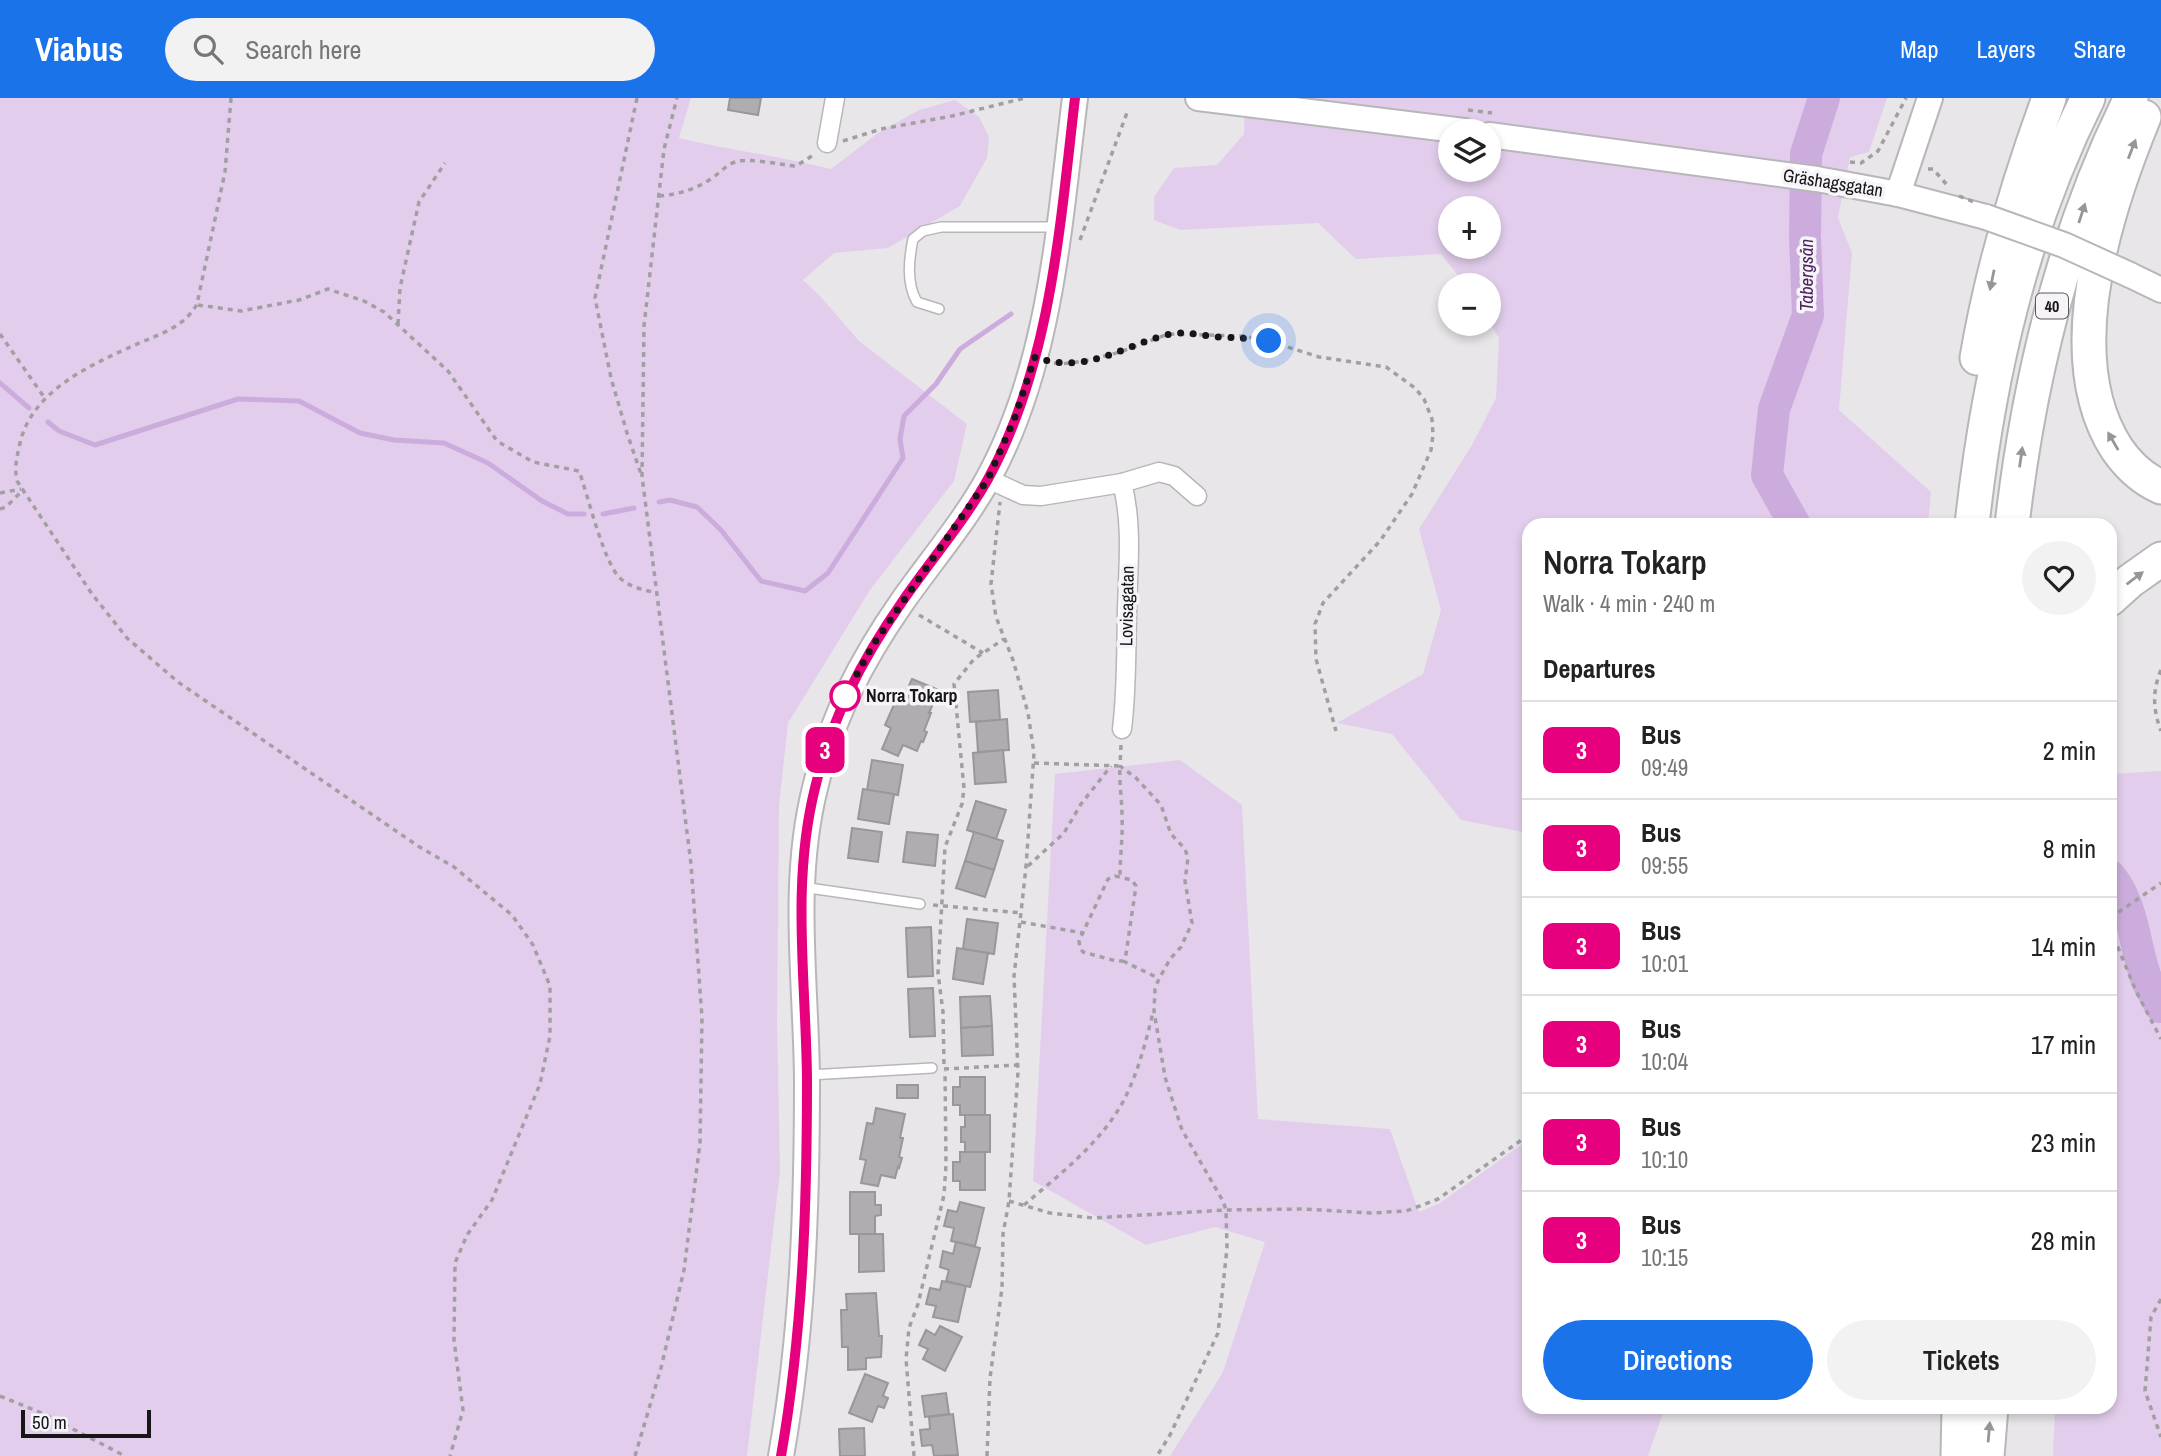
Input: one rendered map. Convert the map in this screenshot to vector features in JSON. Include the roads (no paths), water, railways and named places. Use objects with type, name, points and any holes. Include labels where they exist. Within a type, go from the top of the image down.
[{"type":"highway","points":[[1959,518],[1966,419],[1995,263],[2019,182],[2049,98]]},
{"type":"highway","name":"40","points":[[1973,518],[1990,393],[2020,270],[2039,213],[2088,98]]},
{"type":"highway","name":"40","points":[[2013,518],[2028,410],[2054,298],[2085,202],[2131,98]]},
{"type":"highway","points":[[2153,98],[2121,177],[2107,227],[2092,301],[2090,351],[2095,397],[2110,437],[2135,471],[2161,487]]},
{"type":"highway","points":[[2117,593],[2161,559]]},
{"type":"highway","points":[[1958,1456],[1959,1414]]},
{"type":"highway","points":[[1987,1456],[1990,1414]]},
{"type":"street","points":[[827,143],[835,98]]},
{"type":"street","points":[[780,1456],[800,1306],[807,1197],[807,1075],[801,886],[807,822],[825,748],[860,666],[902,601],[996,483],[1035,357],[1048,296],[1075,98]]},
{"type":"street","points":[[1198,98],[1438,128]]},
{"type":"street","points":[[1898,194],[1930,98]]},
{"type":"street","name":"Gräshagsgatan","points":[[1501,137],[1805,178],[1898,194],[1986,217],[2064,245],[2161,290]]},
{"type":"street","points":[[996,483],[1023,495],[1041,496],[1122,483],[1159,472],[1174,476],[1198,496]]},
{"type":"street","name":"Lovisagatan","points":[[1122,483],[1128,504],[1128,541],[1127,689],[1122,729]]},
{"type":"lane","points":[[939,309],[917,302],[912,293],[909,262],[911,250],[913,239],[923,231],[940,227],[1058,227]]},
{"type":"lane","points":[[801,886],[920,904]]},
{"type":"lane","points":[[807,1075],[932,1069]]},
{"type":"waterway","name":"Tabergsån","points":[[1791,518],[1767,475],[1774,409],[1808,315],[1806,154],[1824,98]]},
{"type":"waterway","points":[[659,502],[670,500],[697,507],[721,530],[761,581],[805,591],[828,573],[903,458],[900,439],[904,416],[936,384],[960,349],[1011,314]]},
{"type":"waterway","points":[[0,383],[29,408]]},
{"type":"waterway","points":[[48,422],[59,431],[95,445],[238,399],[299,401],[360,433],[394,440],[444,443],[488,463],[542,501],[568,514],[584,514]]},
{"type":"waterway","points":[[603,514],[634,508]]},
{"type":"waterway","name":"Tabergsån","points":[[2117,886],[2129,912],[2146,978],[2161,1007]]},
{"type":"place","name":"Norra Tokarp","points":[[845,696]]}]
